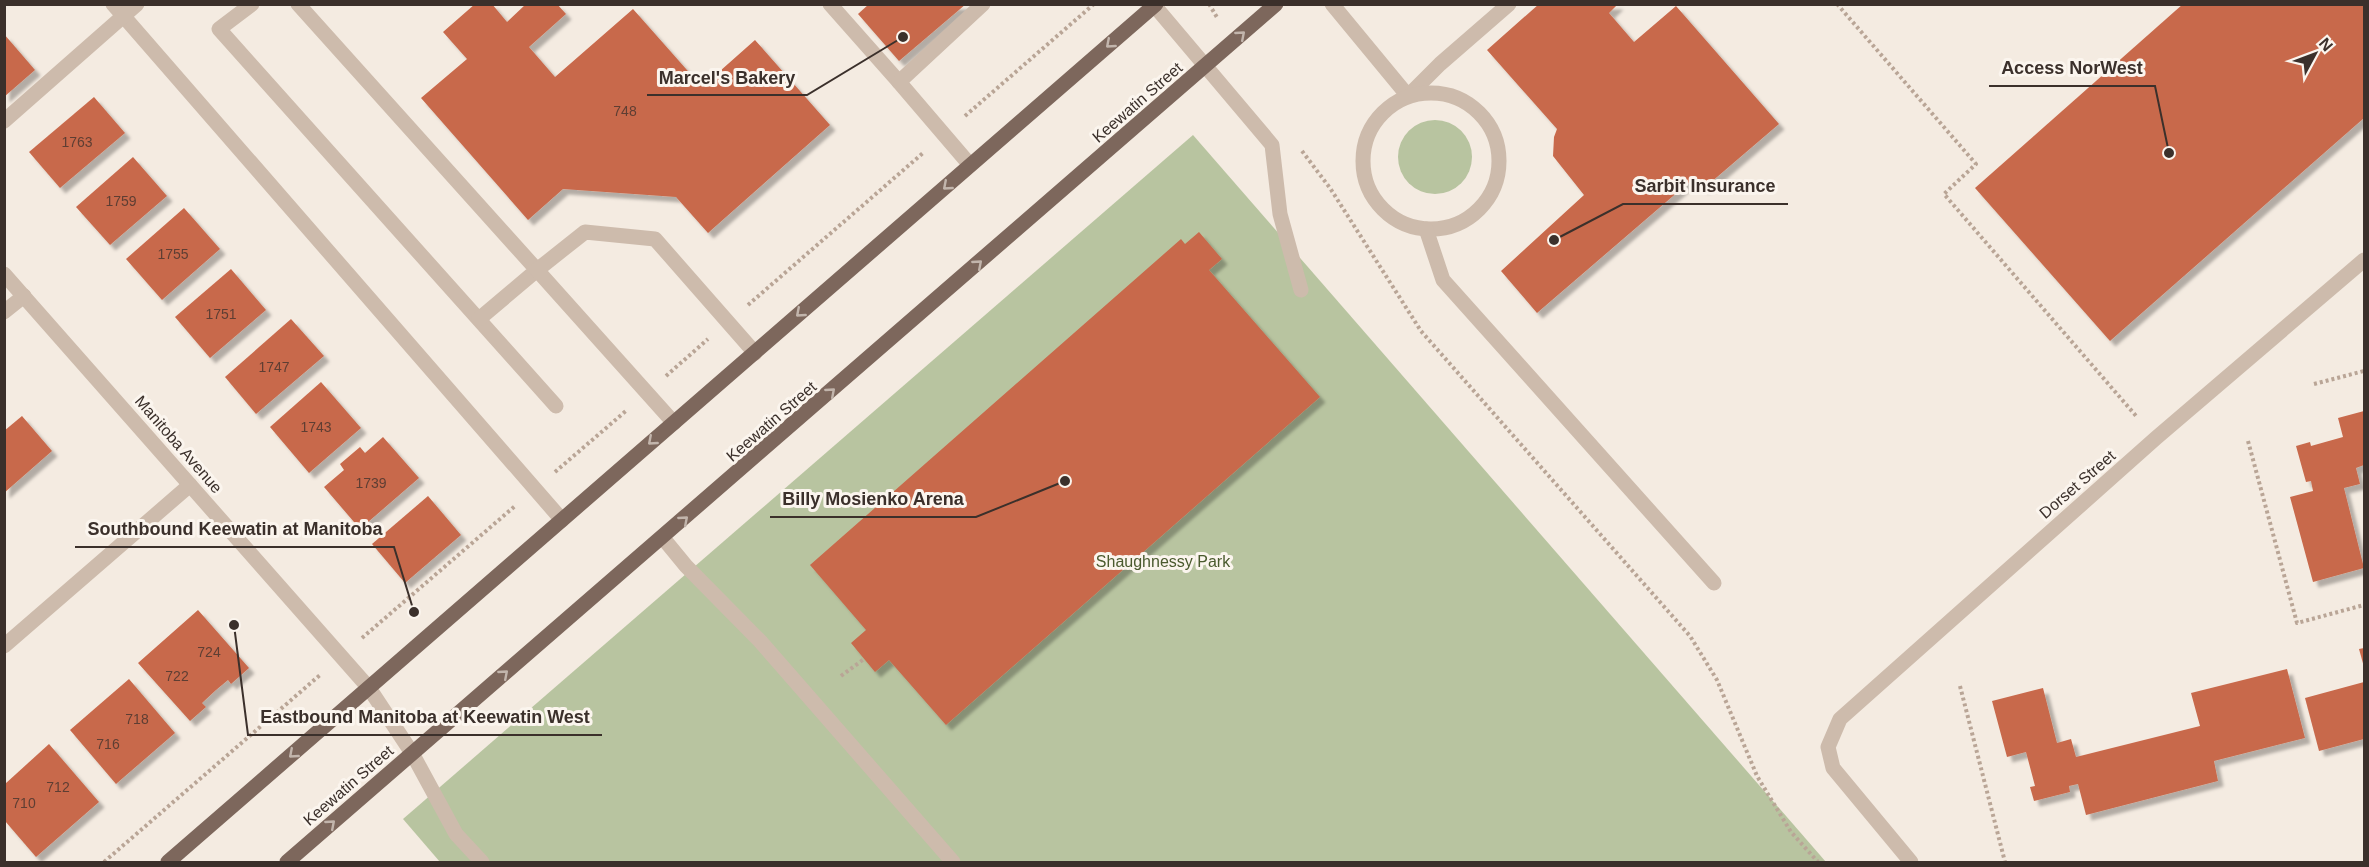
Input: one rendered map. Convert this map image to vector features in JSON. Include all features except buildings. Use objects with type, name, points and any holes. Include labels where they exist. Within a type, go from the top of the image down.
[{"type":"main road","name":"Keewatin Street","points":[[287,862],[1276,4]]},
{"type":"main road","points":[[168,862],[1154,5]]},
{"type":"street","points":[[4,121],[119,10],[137,4]]},
{"type":"street","points":[[252,4],[219,29],[556,406]]},
{"type":"street","points":[[298,4],[674,423]]},
{"type":"street","points":[[830,4],[970,165]]},
{"type":"street","points":[[899,82],[983,4]]},
{"type":"street","points":[[1332,4],[1408,96]]},
{"type":"street","points":[[1408,96],[1430,92],[1452,95],[1471,105],[1487,120],[1497,140],[1500,162],[1496,184],[1485,203],[1469,219],[1449,227],[1426,229],[1403,224],[1384,210],[1370,192],[1363,170],[1364,146],[1372,125],[1388,107],[1408,96],[1440,64],[1509,4]]},
{"type":"street","points":[[1154,5],[1272,145],[1280,214],[1301,290]]},
{"type":"street","points":[[119,10],[561,520]]},
{"type":"street","points":[[1426,229],[1443,280],[1714,583]]},
{"type":"street","points":[[479,320],[585,232],[655,239],[755,353]]},
{"type":"street","name":"Dorset Street","points":[[1911,862],[1839,778],[1828,747],[1834,728],[1850,709],[2156,438],[2364,260]]},
{"type":"street","name":"Manitoba Avenue","points":[[4,274],[369,688],[412,753],[456,834],[482,862]]},
{"type":"street","points":[[4,312],[24,296]]},
{"type":"street","points":[[4,646],[190,484]]},
{"type":"street","points":[[663,538],[686,566],[760,641],[953,862]]},
{"type":"path","points":[[104,862],[1094,4]]},
{"type":"path","points":[[1209,4],[1233,42]]},
{"type":"path","points":[[1837,4],[1976,164],[1944,194],[2156,438]]},
{"type":"path","points":[[1296,142],[1330,188],[1421,330],[1690,636],[1717,680],[1757,776],[1791,832],[1818,862]]},
{"type":"path","points":[[2314,384],[2364,371]]},
{"type":"path","points":[[2248,441],[2297,623],[2364,605]]},
{"type":"path","points":[[841,676],[864,659]]},
{"type":"path","points":[[1960,686],[2005,862]]},
{"type":"green space","points":[[1428,120],[1442,120],[1456,126],[1466,136],[1472,150],[1470,171],[1456,188],[1442,194],[1428,194],[1414,188],[1404,178],[1398,164],[1398,150],[1404,136],[1414,126]]},
{"type":"green space","name":"Shaughnessy Park","points":[[1193,135],[1826,862],[440,862],[403,819]]},
{"type":"place","name":"Marcel's Bakery","points":[[903,37]]},
{"type":"place","name":"Access NorWest","points":[[2169,153]]},
{"type":"place","name":"Sarbit Insurance","points":[[1554,240]]},
{"type":"place","name":"Billy Mosienko Arena","points":[[1065,481]]},
{"type":"place","name":"Southbound Keewatin at Manitoba","points":[[414,612]]},
{"type":"place","name":"Eastbound Manitoba at Keewatin West","points":[[234,625]]}]
